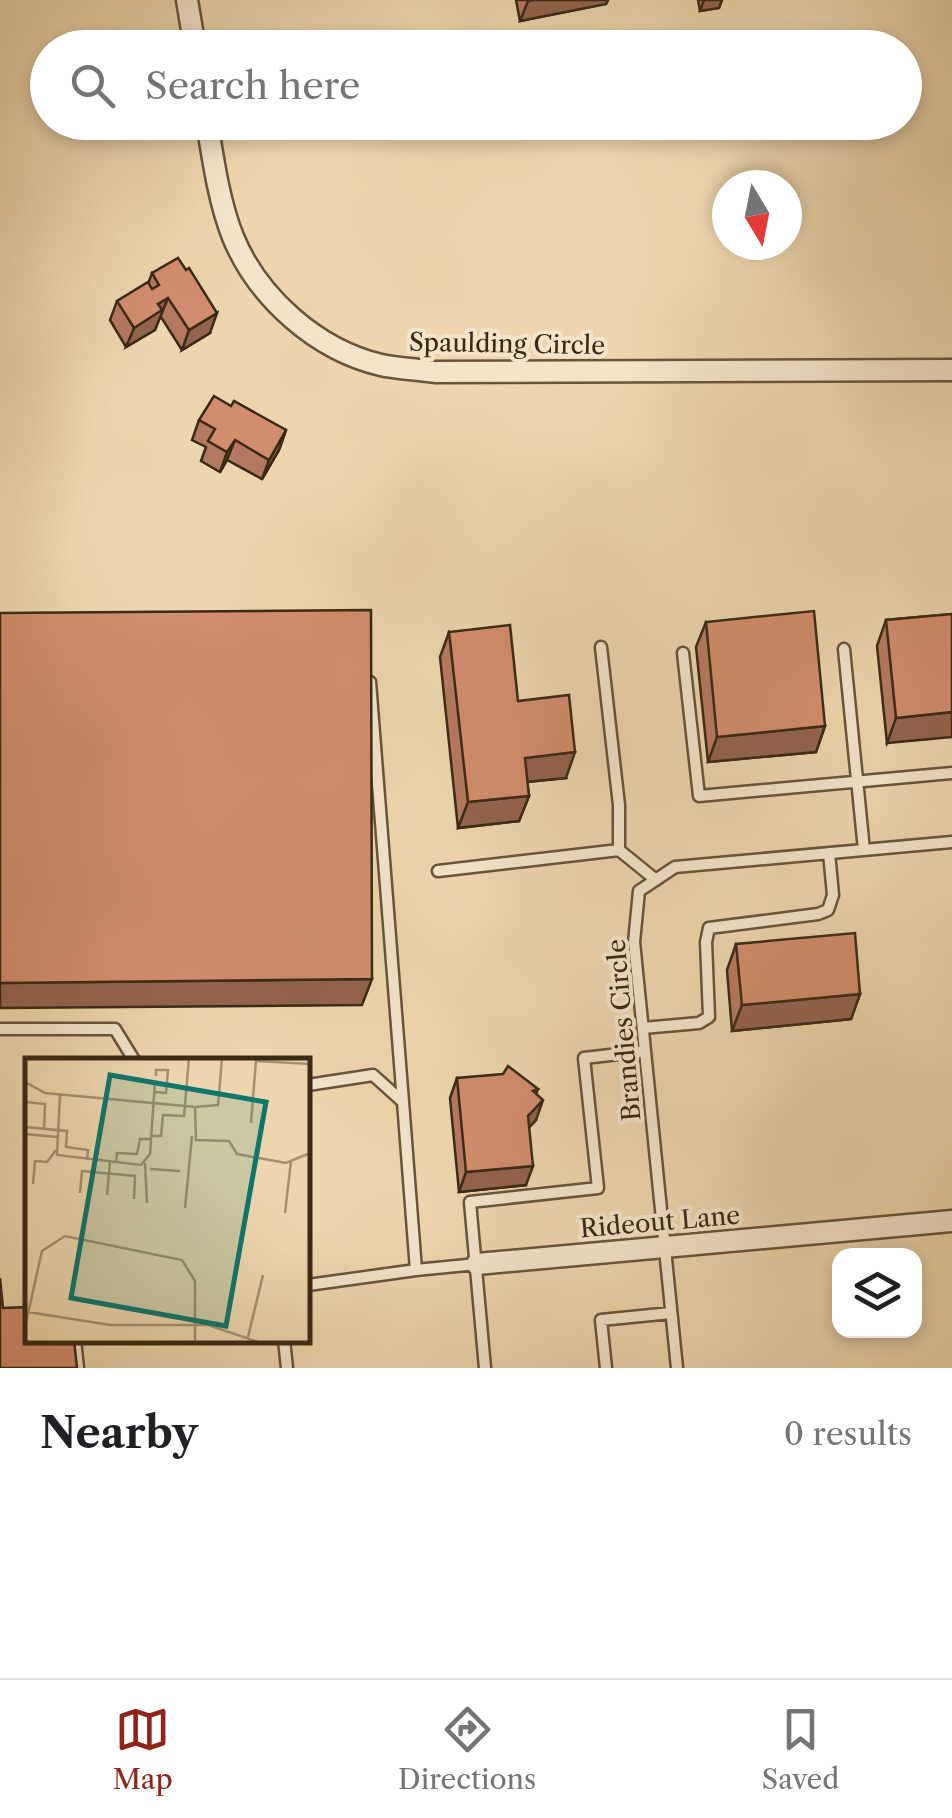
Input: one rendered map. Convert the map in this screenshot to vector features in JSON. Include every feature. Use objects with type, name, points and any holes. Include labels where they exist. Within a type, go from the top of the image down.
[{"type":"street","points":[[187,0],[191,30]]},
{"type":"street","name":"Spaulding Circle","points":[[211,140],[232,235],[272,298],[296,322],[330,346],[380,365],[436,372],[952,370]]},
{"type":"street","name":"Rideout Lane","points":[[476,1264],[952,1222]]},
{"type":"lane","points":[[601,647],[619,850]]},
{"type":"lane","points":[[844,650],[864,850]]},
{"type":"lane","points":[[683,653],[699,796],[952,773]]},
{"type":"lane","points":[[370,676],[416,1270]]},
{"type":"lane","points":[[438,871],[619,850],[656,880],[676,867],[952,842]]},
{"type":"lane","points":[[643,1028],[700,1023],[709,1017],[709,928],[828,910],[833,894],[829,853]]},
{"type":"lane","name":"Brandies Circle","points":[[656,880],[639,891],[634,942],[677,1368]]},
{"type":"lane","points":[[0,1029],[115,1029],[133,1058]]},
{"type":"lane","points":[[485,1368],[470,1202],[598,1188],[584,1058],[645,1051]]},
{"type":"lane","points":[[310,1086],[374,1075],[403,1102]]},
{"type":"lane","points":[[310,1286],[476,1264]]},
{"type":"lane","points":[[606,1368],[601,1320],[671,1313]]},
{"type":"lane","points":[[75,1343],[78,1368]]},
{"type":"lane","points":[[284,1343],[287,1368]]},
{"type":"building","points":[[178,258],[186,270],[189,268],[217,313],[189,330],[168,298],[158,304],[162,310],[134,328],[117,301],[148,282],[152,289],[159,285],[152,273]]},
{"type":"building","points":[[214,396],[231,406],[234,401],[286,430],[269,460],[235,440],[227,452],[208,441],[215,429],[199,420]]},
{"type":"building","points":[[371,610],[372,979],[0,983],[0,613]]},
{"type":"building","points":[[814,611],[825,726],[717,737],[706,622]]},
{"type":"building","points":[[952,614],[952,712],[896,718],[886,620]]},
{"type":"building","points":[[510,625],[518,701],[569,695],[575,752],[525,758],[529,796],[468,802],[449,632]]},
{"type":"building","points":[[855,933],[860,994],[742,1005],[736,944]]},
{"type":"building","points":[[508,1066],[538,1089],[533,1091],[543,1100],[528,1116],[533,1166],[466,1172],[457,1078],[503,1074]]},
{"type":"building","points":[[0,1278],[3,1308],[25,1307],[25,1343],[74,1343],[77,1368],[0,1368]]}]
